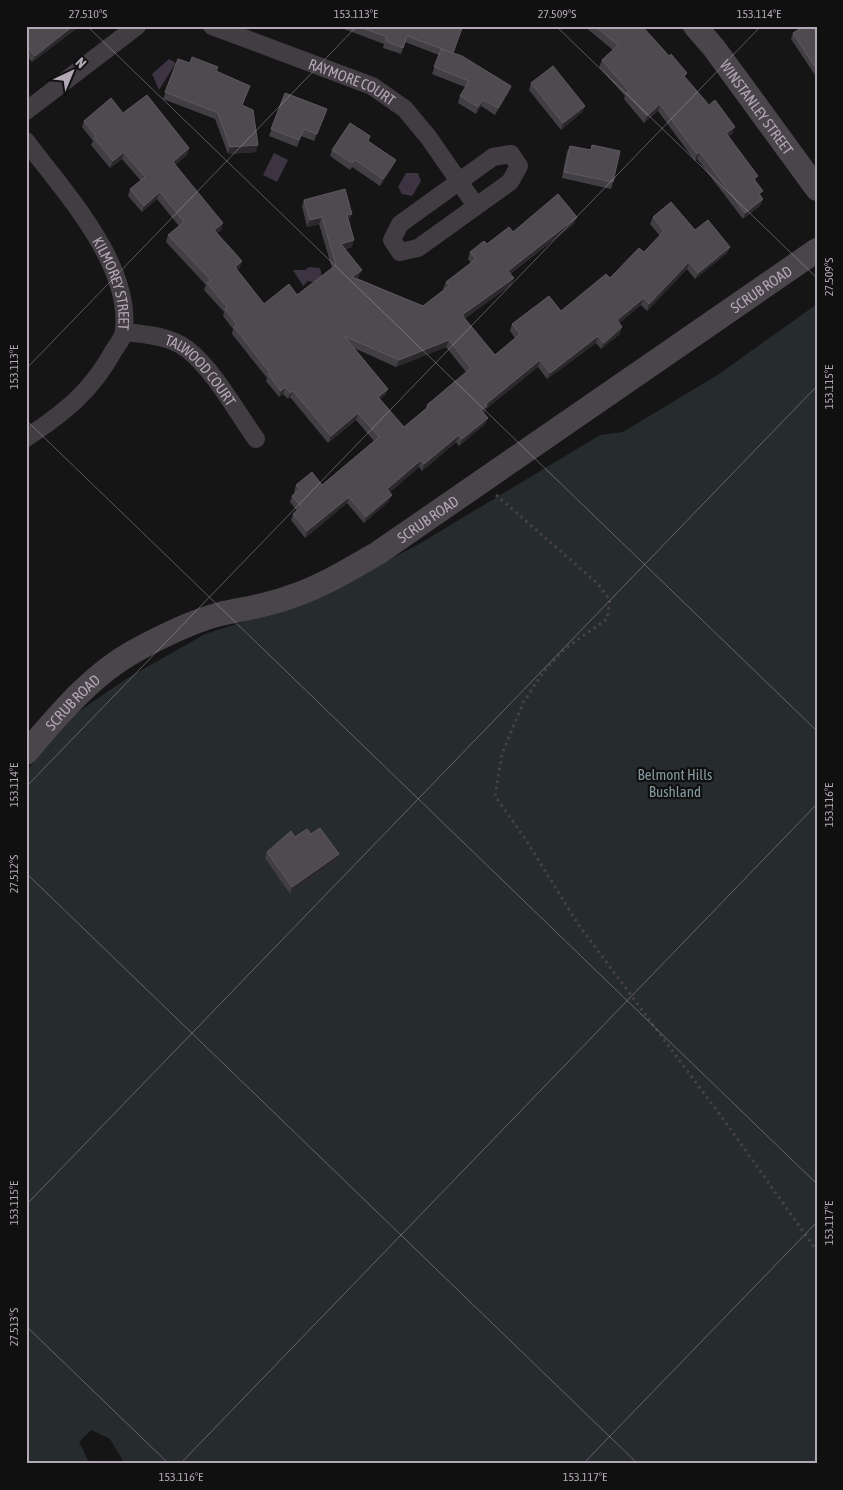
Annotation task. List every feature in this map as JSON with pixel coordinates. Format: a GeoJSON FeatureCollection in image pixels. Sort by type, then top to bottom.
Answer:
{"type":"FeatureCollection","features":[{"type":"Feature","properties":{"kind":"main road","name":"WINSTANLEY STREET"},"geometry":{"type":"LineString","coordinates":[[695,26],[714,48],[817,189]]}},
{"type":"Feature","properties":{"kind":"main road","name":"SCRUB ROAD"},"geometry":{"type":"LineString","coordinates":[[26,753],[69,703],[109,668],[133,652],[184,627],[218,615],[287,598],[333,579],[378,552],[817,250]]}},
{"type":"Feature","properties":{"kind":"street"},"geometry":{"type":"LineString","coordinates":[[26,111],[137,26]]}},
{"type":"Feature","properties":{"kind":"street","name":"RAYMORE COURT"},"geometry":{"type":"LineString","coordinates":[[212,26],[372,86],[405,109],[429,138],[476,206]]}},
{"type":"Feature","properties":{"kind":"street","name":"KILMOREY STREET"},"geometry":{"type":"LineString","coordinates":[[26,141],[92,229],[112,266],[123,301],[124,332],[87,392],[59,416],[26,438]]}},
{"type":"Feature","properties":{"kind":"street"},"geometry":{"type":"LineString","coordinates":[[511,154],[519,166],[510,182],[418,248],[400,252],[392,240],[400,224],[459,181],[493,157],[511,154]]}},
{"type":"Feature","properties":{"kind":"street","name":"TALWOOD COURT"},"geometry":{"type":"LineString","coordinates":[[124,332],[153,334],[187,348],[208,372],[256,439]]}},
{"type":"Feature","properties":{"kind":"path"},"geometry":{"type":"LineString","coordinates":[[480,482],[597,583],[610,600],[607,619],[566,648],[544,671],[522,703],[502,754],[495,796],[526,840],[578,924],[729,1127],[817,1251]]}},
{"type":"Feature","properties":{"kind":"green space","name":"Belmont Hills Bushland"},"geometry":{"type":"Polygon","coordinates":[[[817,304],[817,1464],[125,1464],[110,1439],[91,1430],[79,1442],[90,1464],[26,1464],[26,771],[78,712],[126,679],[205,634],[311,600],[419,544],[600,435],[623,432],[719,374],[817,304]]]}},
{"type":"Feature","properties":{"kind":"shaded area"},"geometry":{"type":"Polygon","coordinates":[[[169,59],[176,63],[159,90],[152,74],[169,59]]]}},
{"type":"Feature","properties":{"kind":"shaded area"},"geometry":{"type":"Polygon","coordinates":[[[274,153],[288,160],[277,182],[263,175],[274,153]]]}},
{"type":"Feature","properties":{"kind":"shaded area"},"geometry":{"type":"Polygon","coordinates":[[[406,173],[418,173],[421,181],[412,196],[402,194],[398,187],[406,173]]]}},
{"type":"Feature","properties":{"kind":"shaded area"},"geometry":{"type":"Polygon","coordinates":[[[309,267],[320,268],[322,277],[313,282],[308,281],[303,286],[293,270],[305,270],[309,267]]]}},
{"type":"Feature","properties":{"kind":"building"},"geometry":{"type":"Polygon","coordinates":[[[26,26],[73,26],[35,56],[26,45],[26,26]]]}},
{"type":"Feature","properties":{"kind":"building"},"geometry":{"type":"Polygon","coordinates":[[[357,26],[458,26],[462,28],[453,53],[407,36],[403,48],[385,41],[387,37],[357,26]]]}},
{"type":"Feature","properties":{"kind":"building"},"geometry":{"type":"Polygon","coordinates":[[[595,26],[642,26],[669,56],[671,54],[687,73],[684,76],[709,105],[715,100],[735,127],[726,133],[758,176],[754,179],[763,191],[759,194],[763,199],[745,213],[700,152],[697,154],[660,104],[647,116],[626,93],[629,91],[602,60],[618,45],[595,26]]]}},
{"type":"Feature","properties":{"kind":"building"},"geometry":{"type":"Polygon","coordinates":[[[804,26],[817,26],[817,70],[793,33],[804,26]]]}},
{"type":"Feature","properties":{"kind":"building"},"geometry":{"type":"Polygon","coordinates":[[[441,49],[462,56],[511,86],[498,108],[483,100],[478,107],[460,96],[469,81],[434,67],[441,49]]]}},
{"type":"Feature","properties":{"kind":"building"},"geometry":{"type":"Polygon","coordinates":[[[192,57],[218,67],[216,71],[250,86],[242,105],[253,110],[258,145],[230,147],[218,113],[165,92],[178,59],[190,63],[192,57]]]}},
{"type":"Feature","properties":{"kind":"building"},"geometry":{"type":"Polygon","coordinates":[[[553,66],[585,106],[563,123],[531,83],[553,66]]]}},
{"type":"Feature","properties":{"kind":"building"},"geometry":{"type":"Polygon","coordinates":[[[285,93],[327,109],[317,134],[304,129],[299,140],[271,129],[285,93]]]}},
{"type":"Feature","properties":{"kind":"building"},"geometry":{"type":"Polygon","coordinates":[[[147,95],[189,148],[173,162],[223,223],[214,230],[242,261],[235,267],[264,304],[289,284],[297,295],[336,265],[322,217],[310,220],[304,200],[345,189],[352,214],[347,215],[354,240],[341,244],[362,270],[352,277],[423,306],[449,286],[446,282],[476,259],[470,252],[484,241],[487,244],[509,227],[513,232],[558,194],[577,217],[508,271],[514,278],[462,315],[495,355],[520,334],[512,324],[549,296],[561,311],[606,274],[610,278],[639,248],[644,252],[664,231],[653,217],[671,202],[695,230],[708,220],[730,247],[698,273],[689,262],[649,304],[644,298],[617,320],[622,327],[604,343],[598,336],[550,373],[540,360],[486,404],[487,406],[481,410],[488,418],[462,439],[459,435],[424,464],[421,460],[387,489],[392,495],[366,517],[349,497],[307,531],[293,514],[301,507],[292,496],[300,489],[296,485],[312,472],[322,485],[379,437],[358,413],[331,436],[293,391],[290,393],[285,387],[281,391],[268,374],[270,373],[234,327],[237,325],[225,309],[227,307],[207,283],[211,280],[168,235],[184,222],[160,192],[144,206],[130,189],[145,177],[124,152],[113,161],[94,138],[96,136],[84,121],[111,98],[123,113],[147,95]],[[344,336],[388,389],[378,397],[404,427],[471,368],[449,340],[399,360],[344,336]]]}},
{"type":"Feature","properties":{"kind":"building"},"geometry":{"type":"Polygon","coordinates":[[[350,123],[370,136],[368,141],[396,160],[383,179],[355,160],[352,163],[332,150],[350,123]]]}},
{"type":"Feature","properties":{"kind":"building"},"geometry":{"type":"Polygon","coordinates":[[[592,145],[620,151],[613,182],[564,172],[570,146],[591,150],[592,145]]]}},
{"type":"Feature","properties":{"kind":"building"},"geometry":{"type":"Polygon","coordinates":[[[320,828],[339,854],[292,887],[267,852],[291,831],[295,837],[307,829],[311,834],[320,828]]]}}]}
